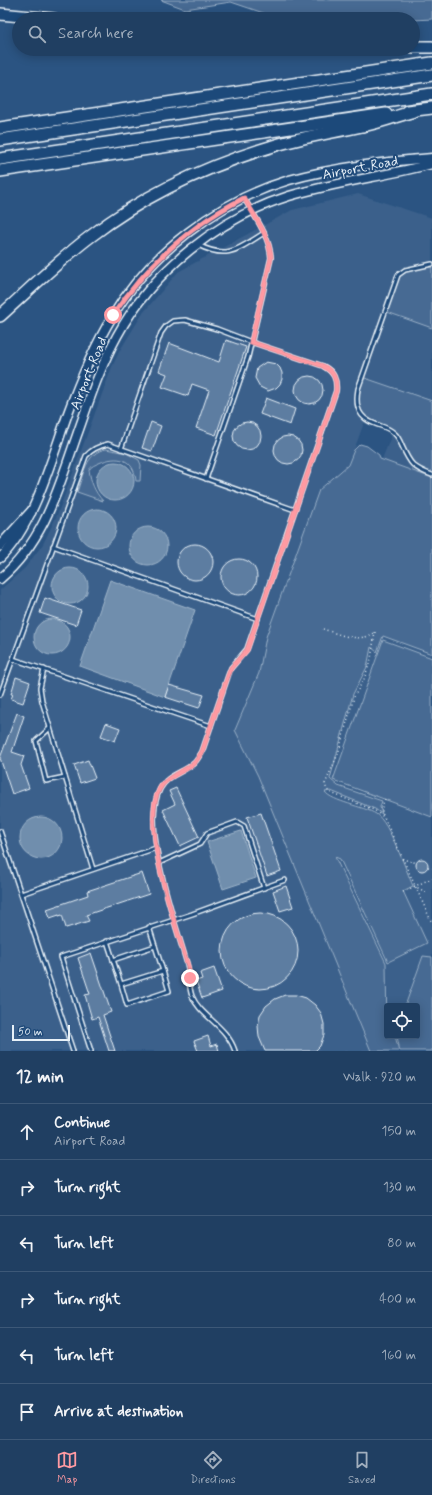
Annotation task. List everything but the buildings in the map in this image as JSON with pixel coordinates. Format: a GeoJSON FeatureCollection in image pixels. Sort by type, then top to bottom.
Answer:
{"type":"FeatureCollection","features":[{"type":"Feature","properties":{"kind":"highway"},"geometry":{"type":"LineString","coordinates":[[0,14],[12,15]]}},
{"type":"Feature","properties":{"kind":"highway"},"geometry":{"type":"LineString","coordinates":[[420,47],[432,47]]}},
{"type":"Feature","properties":{"kind":"highway"},"geometry":{"type":"LineString","coordinates":[[0,128],[432,63]]}},
{"type":"Feature","properties":{"kind":"highway"},"geometry":{"type":"LineString","coordinates":[[0,140],[432,76]]}},
{"type":"Feature","properties":{"kind":"highway"},"geometry":{"type":"LineString","coordinates":[[0,159],[432,94]]}},
{"type":"Feature","properties":{"kind":"highway"},"geometry":{"type":"LineString","coordinates":[[0,171],[347,119],[432,108]]}},
{"type":"Feature","properties":{"kind":"highway"},"geometry":{"type":"LineString","coordinates":[[0,316],[53,266],[103,227],[150,197],[188,178],[227,161],[272,146],[314,135],[363,126],[414,111]]}},
{"type":"Feature","properties":{"kind":"highway"},"geometry":{"type":"LineString","coordinates":[[0,306],[29,288]]}},
{"type":"Feature","properties":{"kind":"main road"},"geometry":{"type":"LineString","coordinates":[[0,546],[31,512]]}},
{"type":"Feature","properties":{"kind":"street","name":"Airport Road"},"geometry":{"type":"LineString","coordinates":[[0,558],[15,540],[31,512],[79,386],[93,353],[113,315],[138,282],[167,251],[200,225],[244,198],[276,185],[316,174],[374,164],[432,158]]}},
{"type":"Feature","properties":{"kind":"street","name":"Airport Road"},"geometry":{"type":"LineString","coordinates":[[0,579],[23,556],[44,524],[99,374],[118,334],[151,288],[171,267],[197,244],[226,224],[277,200],[304,192],[432,164]]}},
{"type":"Feature","properties":{"kind":"lane"},"geometry":{"type":"LineString","coordinates":[[206,479],[248,357],[271,258],[271,251],[264,233],[244,198]]}},
{"type":"Feature","properties":{"kind":"lane"},"geometry":{"type":"LineString","coordinates":[[197,244],[208,250],[221,253],[235,251],[264,233]]}},
{"type":"Feature","properties":{"kind":"lane"},"geometry":{"type":"LineString","coordinates":[[432,264],[405,270],[398,275],[358,389],[356,407],[368,421],[388,428],[395,433],[413,466],[432,475]]}},
{"type":"Feature","properties":{"kind":"lane"},"geometry":{"type":"LineString","coordinates":[[121,449],[161,333],[166,326],[173,322],[185,320],[217,329],[323,366],[329,369],[337,382],[336,391],[247,650],[231,668],[198,760],[192,765],[173,775],[165,782],[159,790],[156,802],[154,821],[156,848],[174,919],[188,966],[192,996],[196,1004],[228,1038],[235,1051]]}},
{"type":"Feature","properties":{"kind":"lane"},"geometry":{"type":"LineString","coordinates":[[0,695],[86,456],[91,450],[108,444],[295,510]]}},
{"type":"Feature","properties":{"kind":"lane"},"geometry":{"type":"LineString","coordinates":[[53,546],[258,619]]}},
{"type":"Feature","properties":{"kind":"lane"},"geometry":{"type":"LineString","coordinates":[[12,659],[211,726]]}},
{"type":"Feature","properties":{"kind":"lane"},"geometry":{"type":"LineString","coordinates":[[44,669],[40,688],[42,701],[93,869]]}},
{"type":"Feature","properties":{"kind":"lane"},"geometry":{"type":"LineString","coordinates":[[50,728],[36,741],[46,782],[65,777]]}},
{"type":"Feature","properties":{"kind":"lane"},"geometry":{"type":"LineString","coordinates":[[159,863],[200,844],[207,833],[237,822],[244,826],[264,888]]}},
{"type":"Feature","properties":{"kind":"lane"},"geometry":{"type":"LineString","coordinates":[[0,831],[74,1051]]}},
{"type":"Feature","properties":{"kind":"lane"},"geometry":{"type":"LineString","coordinates":[[22,894],[156,848]]}},
{"type":"Feature","properties":{"kind":"lane"},"geometry":{"type":"LineString","coordinates":[[91,1051],[61,956],[174,919],[285,880]]}},
{"type":"Feature","properties":{"kind":"lane"},"geometry":{"type":"LineString","coordinates":[[107,941],[127,1005],[169,991],[149,927]]}},
{"type":"Feature","properties":{"kind":"lane"},"geometry":{"type":"LineString","coordinates":[[113,960],[155,946]]}},
{"type":"Feature","properties":{"kind":"lane"},"geometry":{"type":"LineString","coordinates":[[121,984],[163,971]]}},
{"type":"Feature","properties":{"kind":"path"},"geometry":{"type":"LineString","coordinates":[[323,629],[344,636],[354,637],[369,636],[375,632],[370,659],[364,679],[354,697],[338,754],[325,784],[327,790],[331,793],[374,810],[385,818]]}},
{"type":"Feature","properties":{"kind":"path"},"geometry":{"type":"LineString","coordinates":[[385,799],[381,810],[432,923]]}},
{"type":"Feature","properties":{"kind":"path"},"geometry":{"type":"LineString","coordinates":[[402,859],[417,863]]}},
{"type":"Feature","properties":{"kind":"path"},"geometry":{"type":"LineString","coordinates":[[428,867],[432,868]]}},
{"type":"Feature","properties":{"kind":"path"},"geometry":{"type":"LineString","coordinates":[[403,892],[432,878]]}},
{"type":"Feature","properties":{"kind":"path"},"geometry":{"type":"LineString","coordinates":[[414,886],[428,893]]}},
{"type":"Feature","properties":{"kind":"shaded area"},"geometry":{"type":"Polygon","coordinates":[[[161,0],[432,0],[432,19],[420,20],[420,12],[260,12],[231,2],[185,9],[161,0]]]}},
{"type":"Feature","properties":{"kind":"shaded area"},"geometry":{"type":"Polygon","coordinates":[[[358,194],[432,218],[432,1051],[0,1051],[0,590],[25,568],[43,544],[58,513],[112,367],[120,350],[143,313],[178,272],[292,210],[358,194]],[[364,423],[354,450],[382,459],[391,437],[388,432],[364,423]]]}},
{"type":"Feature","properties":{"kind":"shaded area"},"geometry":{"type":"Polygon","coordinates":[[[432,266],[432,328],[387,312],[394,289],[403,273],[413,269],[432,266]]]}},
{"type":"Feature","properties":{"kind":"shaded area"},"geometry":{"type":"Polygon","coordinates":[[[362,377],[432,401],[432,475],[413,466],[395,433],[368,421],[360,413],[356,398],[362,377]]]}},
{"type":"Feature","properties":{"kind":"shaded area"},"geometry":{"type":"Polygon","coordinates":[[[360,444],[367,446],[379,455],[380,459],[432,478],[432,654],[383,636],[377,652],[371,647],[367,667],[353,694],[330,779],[338,786],[382,801],[380,807],[382,814],[375,809],[331,791],[325,792],[335,799],[370,811],[381,819],[392,836],[413,886],[403,891],[427,943],[388,962],[340,859],[335,857],[386,963],[387,1003],[384,1003],[384,1039],[396,1039],[399,1051],[371,1051],[258,776],[235,730],[259,673],[266,637],[319,490],[348,465],[354,450],[360,444]]]}},
{"type":"Feature","properties":{"kind":"shaded area"},"geometry":{"type":"Polygon","coordinates":[[[106,449],[126,453],[139,460],[141,465],[140,481],[136,481],[135,473],[132,467],[124,460],[112,459],[91,468],[89,470],[92,482],[97,494],[103,501],[77,492],[86,466],[90,460],[99,451],[106,449]]]}},
{"type":"Feature","properties":{"kind":"shaded area"},"geometry":{"type":"Polygon","coordinates":[[[111,462],[119,462],[129,467],[133,474],[133,488],[129,495],[119,500],[111,500],[101,495],[99,492],[96,485],[96,477],[101,467],[104,465],[111,462]]]}},
{"type":"Feature","properties":{"kind":"shaded area"},"geometry":{"type":"Polygon","coordinates":[[[93,509],[101,509],[111,514],[115,521],[115,535],[111,542],[101,547],[93,547],[83,542],[81,539],[78,532],[78,524],[83,514],[86,512],[93,509]]]}},
{"type":"Feature","properties":{"kind":"shaded area"},"geometry":{"type":"Polygon","coordinates":[[[144,527],[152,527],[162,532],[166,539],[166,553],[162,560],[152,565],[144,565],[134,560],[132,557],[129,550],[129,542],[134,532],[137,530],[144,527]]]}},
{"type":"Feature","properties":{"kind":"shaded area"},"geometry":{"type":"Polygon","coordinates":[[[74,568],[83,573],[87,579],[87,593],[83,599],[74,604],[66,604],[57,599],[53,593],[52,582],[57,573],[63,569],[74,568]]]}},
{"type":"Feature","properties":{"kind":"shaded area"},"geometry":{"type":"Polygon","coordinates":[[[110,580],[195,610],[165,697],[80,666],[110,580]]]}},
{"type":"Feature","properties":{"kind":"shaded area"},"geometry":{"type":"Polygon","coordinates":[[[56,619],[65,624],[69,630],[69,644],[65,650],[56,655],[48,655],[39,650],[35,644],[34,633],[39,624],[45,620],[56,619]]]}},
{"type":"Feature","properties":{"kind":"shaded area"},"geometry":{"type":"Polygon","coordinates":[[[383,640],[432,658],[432,817],[333,780],[383,640]]]}},
{"type":"Feature","properties":{"kind":"shaded area"},"geometry":{"type":"Polygon","coordinates":[[[37,817],[45,817],[53,820],[59,826],[62,838],[59,850],[53,856],[45,859],[37,859],[29,856],[23,850],[20,842],[20,834],[23,826],[29,820],[37,817]]]}},
{"type":"Feature","properties":{"kind":"shaded area"},"geometry":{"type":"Polygon","coordinates":[[[241,831],[256,878],[223,889],[207,842],[241,831]]]}},
{"type":"Feature","properties":{"kind":"shaded area"},"geometry":{"type":"Polygon","coordinates":[[[423,956],[432,957],[432,1051],[400,1051],[398,1039],[420,1039],[420,1003],[406,1003],[423,956]]]}},
{"type":"Feature","properties":{"kind":"route"},"geometry":{"type":"LineString","coordinates":[[113,315],[129,292],[157,260],[188,232],[212,216],[244,198],[257,220],[271,251],[270,265],[251,342],[323,366],[329,369],[337,382],[336,391],[247,650],[231,668],[198,760],[192,765],[173,775],[165,782],[159,790],[156,802],[154,821],[156,848],[163,880],[188,966],[190,978]]}}]}
